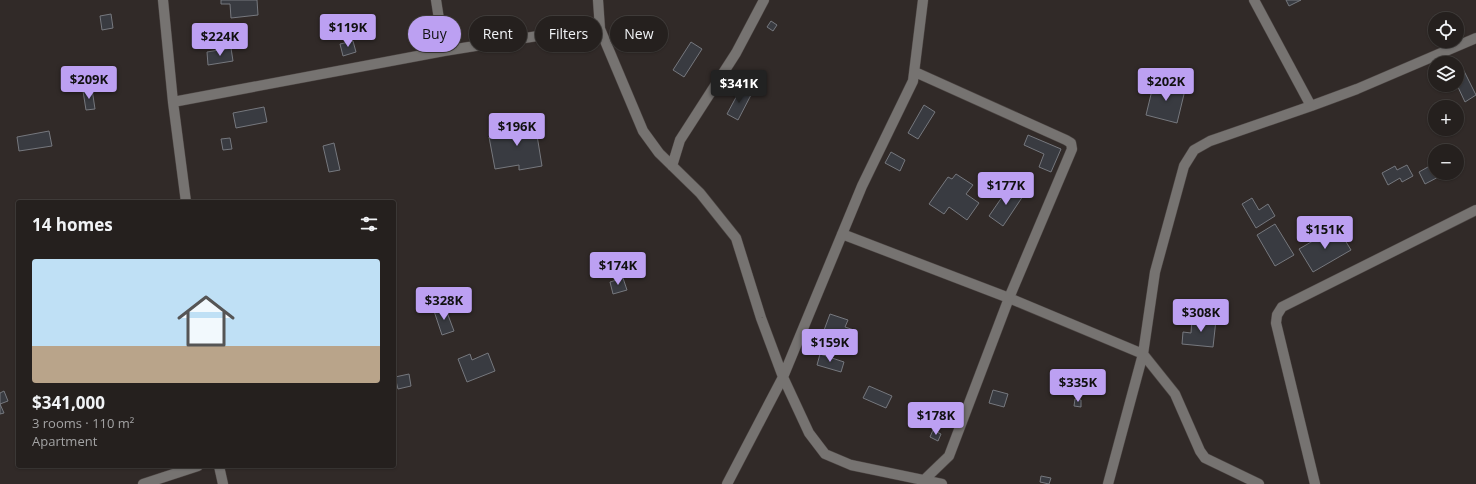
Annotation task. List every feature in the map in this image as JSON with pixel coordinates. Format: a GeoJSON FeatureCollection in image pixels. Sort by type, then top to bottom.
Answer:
{"type":"FeatureCollection","features":[{"type":"Feature","properties":{"kind":"street"},"geometry":{"type":"LineString","coordinates":[[163,0],[173,102],[186,200]]}},
{"type":"Feature","properties":{"kind":"street"},"geometry":{"type":"LineString","coordinates":[[436,0],[438,16]]}},
{"type":"Feature","properties":{"kind":"street"},"geometry":{"type":"LineString","coordinates":[[598,0],[599,16]]}},
{"type":"Feature","properties":{"kind":"street"},"geometry":{"type":"LineString","coordinates":[[672,166],[680,140],[736,53],[764,0]]}},
{"type":"Feature","properties":{"kind":"street"},"geometry":{"type":"LineString","coordinates":[[727,484],[783,377],[862,186],[913,81],[922,0]]}},
{"type":"Feature","properties":{"kind":"street"},"geometry":{"type":"LineString","coordinates":[[1254,0],[1311,106]]}},
{"type":"Feature","properties":{"kind":"street"},"geometry":{"type":"LineString","coordinates":[[602,34],[642,130],[659,153],[700,193],[736,238],[761,318],[783,377],[809,433],[825,454],[850,465],[925,482],[942,484]]}},
{"type":"Feature","properties":{"kind":"street"},"geometry":{"type":"LineString","coordinates":[[461,49],[535,37]]}},
{"type":"Feature","properties":{"kind":"street"},"geometry":{"type":"LineString","coordinates":[[1108,484],[1143,354],[1155,272],[1184,166],[1194,150],[1210,141],[1357,89],[1476,38]]}},
{"type":"Feature","properties":{"kind":"street"},"geometry":{"type":"LineString","coordinates":[[173,102],[444,52]]}},
{"type":"Feature","properties":{"kind":"street"},"geometry":{"type":"LineString","coordinates":[[915,72],[1066,140],[1071,143],[1072,149],[1009,298],[949,456],[925,482]]}},
{"type":"Feature","properties":{"kind":"street"},"geometry":{"type":"LineString","coordinates":[[1315,484],[1276,323],[1279,310],[1282,307],[1476,210]]}},
{"type":"Feature","properties":{"kind":"street"},"geometry":{"type":"LineString","coordinates":[[842,234],[1009,298],[1143,354],[1175,394],[1200,451],[1205,458],[1259,484]]}},
{"type":"Feature","properties":{"kind":"street"},"geometry":{"type":"LineString","coordinates":[[143,484],[192,468]]}},
{"type":"Feature","properties":{"kind":"street"},"geometry":{"type":"LineString","coordinates":[[219,468],[223,484]]}},
{"type":"Feature","properties":{"kind":"building"},"geometry":{"type":"Polygon","coordinates":[[[221,0],[257,0],[258,15],[231,18],[230,4],[221,4],[221,0]]]}},
{"type":"Feature","properties":{"kind":"building"},"geometry":{"type":"Polygon","coordinates":[[[1286,0],[1301,0],[1289,6],[1286,0]]]}},
{"type":"Feature","properties":{"kind":"building"},"geometry":{"type":"Polygon","coordinates":[[[111,14],[113,28],[102,30],[100,16],[111,14]]]}},
{"type":"Feature","properties":{"kind":"building"},"geometry":{"type":"Polygon","coordinates":[[[771,21],[777,25],[773,31],[767,27],[771,21]]]}},
{"type":"Feature","properties":{"kind":"building"},"geometry":{"type":"Polygon","coordinates":[[[353,41],[356,52],[343,56],[340,44],[353,41]]]}},
{"type":"Feature","properties":{"kind":"building"},"geometry":{"type":"Polygon","coordinates":[[[691,42],[702,49],[684,77],[673,70],[691,42]]]}},
{"type":"Feature","properties":{"kind":"building"},"geometry":{"type":"Polygon","coordinates":[[[231,48],[233,61],[208,65],[207,52],[231,48]]]}},
{"type":"Feature","properties":{"kind":"building"},"geometry":{"type":"Polygon","coordinates":[[[1464,71],[1476,95],[1465,102],[1460,92],[1464,92],[1464,71]]]}},
{"type":"Feature","properties":{"kind":"building"},"geometry":{"type":"Polygon","coordinates":[[[1154,82],[1185,90],[1177,123],[1146,115],[1154,82]]]}},
{"type":"Feature","properties":{"kind":"building"},"geometry":{"type":"Polygon","coordinates":[[[741,88],[752,93],[738,120],[727,114],[741,88]]]}},
{"type":"Feature","properties":{"kind":"building"},"geometry":{"type":"Polygon","coordinates":[[[92,89],[95,109],[86,110],[83,91],[92,89]]]}},
{"type":"Feature","properties":{"kind":"building"},"geometry":{"type":"Polygon","coordinates":[[[924,105],[935,112],[918,139],[908,133],[924,105]]]}},
{"type":"Feature","properties":{"kind":"building"},"geometry":{"type":"Polygon","coordinates":[[[264,107],[267,122],[236,128],[233,113],[264,107]]]}},
{"type":"Feature","properties":{"kind":"building"},"geometry":{"type":"Polygon","coordinates":[[[534,117],[542,166],[519,170],[519,165],[495,169],[489,137],[508,134],[507,129],[515,127],[514,121],[534,117]]]}},
{"type":"Feature","properties":{"kind":"building"},"geometry":{"type":"Polygon","coordinates":[[[49,131],[52,146],[19,151],[17,137],[49,131]]]}},
{"type":"Feature","properties":{"kind":"building"},"geometry":{"type":"Polygon","coordinates":[[[1028,135],[1061,149],[1051,172],[1039,167],[1044,154],[1024,145],[1028,135]]]}},
{"type":"Feature","properties":{"kind":"building"},"geometry":{"type":"Polygon","coordinates":[[[230,138],[232,149],[223,150],[221,139],[230,138]]]}},
{"type":"Feature","properties":{"kind":"building"},"geometry":{"type":"Polygon","coordinates":[[[334,143],[340,170],[329,172],[323,146],[334,143]]]}},
{"type":"Feature","properties":{"kind":"building"},"geometry":{"type":"Polygon","coordinates":[[[891,152],[905,160],[900,171],[885,163],[891,152]]]}},
{"type":"Feature","properties":{"kind":"building"},"geometry":{"type":"Polygon","coordinates":[[[1407,165],[1413,176],[1402,182],[1400,178],[1388,185],[1382,173],[1395,166],[1397,170],[1407,165]]]}},
{"type":"Feature","properties":{"kind":"building"},"geometry":{"type":"Polygon","coordinates":[[[1428,167],[1428,180],[1433,180],[1425,184],[1419,172],[1428,167]]]}},
{"type":"Feature","properties":{"kind":"building"},"geometry":{"type":"Polygon","coordinates":[[[956,174],[973,185],[966,194],[979,203],[967,220],[949,207],[944,214],[929,204],[948,177],[952,179],[956,174]]]}},
{"type":"Feature","properties":{"kind":"building"},"geometry":{"type":"Polygon","coordinates":[[[1009,187],[1023,196],[1003,226],[989,216],[1009,187]]]}},
{"type":"Feature","properties":{"kind":"building"},"geometry":{"type":"Polygon","coordinates":[[[1252,198],[1259,210],[1268,204],[1275,216],[1256,228],[1242,204],[1252,198]]]}},
{"type":"Feature","properties":{"kind":"building"},"geometry":{"type":"Polygon","coordinates":[[[1275,224],[1294,255],[1275,266],[1257,235],[1275,224]]]}},
{"type":"Feature","properties":{"kind":"building"},"geometry":{"type":"Polygon","coordinates":[[[1337,227],[1351,250],[1313,272],[1299,249],[1337,227]]]}},
{"type":"Feature","properties":{"kind":"building"},"geometry":{"type":"Polygon","coordinates":[[[623,278],[627,290],[613,294],[610,282],[623,278]]]}},
{"type":"Feature","properties":{"kind":"building"},"geometry":{"type":"Polygon","coordinates":[[[445,307],[454,331],[442,335],[434,311],[445,307]]]}},
{"type":"Feature","properties":{"kind":"building"},"geometry":{"type":"Polygon","coordinates":[[[830,314],[848,320],[845,327],[854,330],[849,345],[844,343],[842,349],[820,341],[830,314]]]}},
{"type":"Feature","properties":{"kind":"building"},"geometry":{"type":"Polygon","coordinates":[[[1192,319],[1216,320],[1213,347],[1182,344],[1183,332],[1191,333],[1192,319]]]}},
{"type":"Feature","properties":{"kind":"building"},"geometry":{"type":"Polygon","coordinates":[[[488,353],[495,371],[467,382],[458,359],[470,354],[472,360],[488,353]]]}},
{"type":"Feature","properties":{"kind":"building"},"geometry":{"type":"Polygon","coordinates":[[[820,354],[844,362],[841,372],[817,365],[820,354]]]}},
{"type":"Feature","properties":{"kind":"building"},"geometry":{"type":"Polygon","coordinates":[[[409,374],[411,386],[398,389],[396,377],[409,374]]]}},
{"type":"Feature","properties":{"kind":"building"},"geometry":{"type":"Polygon","coordinates":[[[869,386],[892,396],[886,408],[863,398],[869,386]]]}},
{"type":"Feature","properties":{"kind":"building"},"geometry":{"type":"Polygon","coordinates":[[[993,390],[1008,394],[1004,407],[989,403],[993,390]]]}},
{"type":"Feature","properties":{"kind":"building"},"geometry":{"type":"Polygon","coordinates":[[[4,391],[8,401],[0,404],[0,393],[4,391]]]}},
{"type":"Feature","properties":{"kind":"building"},"geometry":{"type":"Polygon","coordinates":[[[1075,399],[1081,400],[1081,407],[1074,406],[1075,399]]]}},
{"type":"Feature","properties":{"kind":"building"},"geometry":{"type":"Polygon","coordinates":[[[0,404],[4,413],[0,414],[0,404]]]}},
{"type":"Feature","properties":{"kind":"building"},"geometry":{"type":"Polygon","coordinates":[[[933,430],[941,434],[938,441],[930,437],[933,430]]]}},
{"type":"Feature","properties":{"kind":"building"},"geometry":{"type":"Polygon","coordinates":[[[1041,476],[1051,478],[1049,484],[1040,482],[1041,476]]]}}]}
